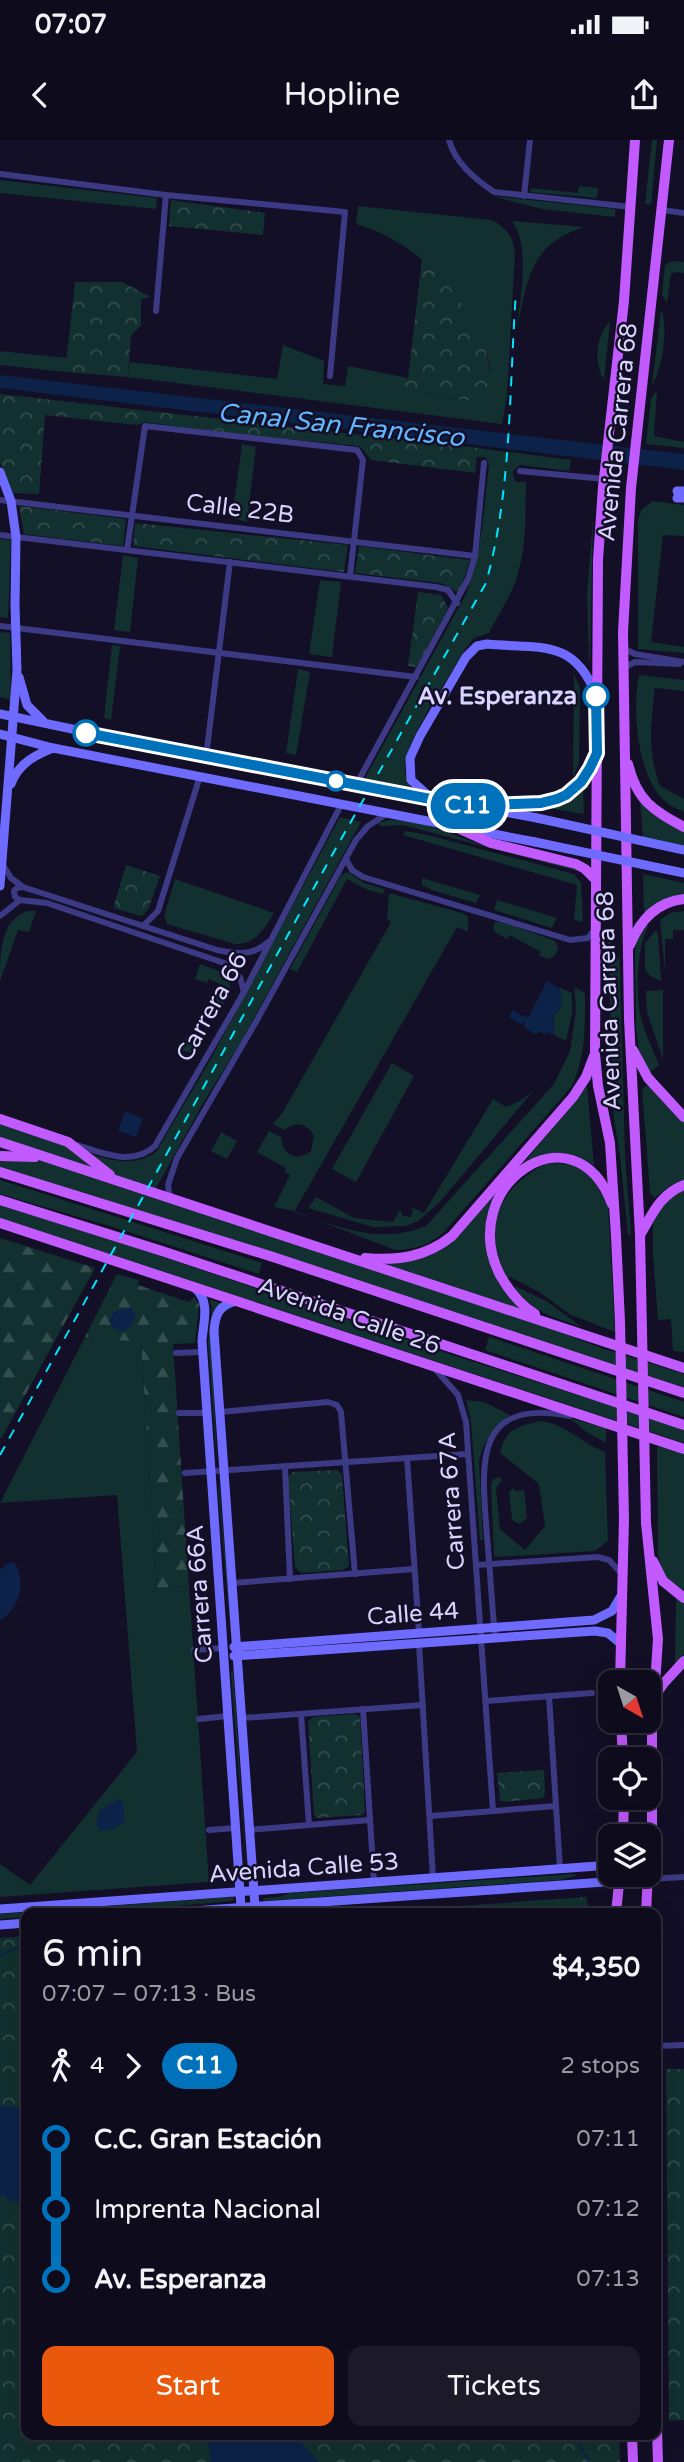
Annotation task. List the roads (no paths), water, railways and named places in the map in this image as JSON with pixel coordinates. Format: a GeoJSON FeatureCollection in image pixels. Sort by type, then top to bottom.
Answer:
{"type":"FeatureCollection","features":[{"type":"Feature","properties":{"kind":"main road","name":"Avenida Carrera 68"},"geometry":{"type":"LineString","coordinates":[[620,1670],[624,1520],[620,1322],[610,1143],[598,1086],[595,1054],[597,570],[605,465],[624,301],[635,140]]}},
{"type":"Feature","properties":{"kind":"main road","name":"Avenida Carrera 68"},"geometry":{"type":"LineString","coordinates":[[656,1670],[658,1639],[646,1523],[640,1235],[630,1044],[623,648],[633,468],[669,140]]}},
{"type":"Feature","properties":{"kind":"main road"},"geometry":{"type":"LineString","coordinates":[[624,747],[632,779],[643,799],[654,810],[684,827]]}},
{"type":"Feature","properties":{"kind":"main road"},"geometry":{"type":"LineString","coordinates":[[467,806],[541,803],[557,799],[581,782],[597,753]]}},
{"type":"Feature","properties":{"kind":"main road"},"geometry":{"type":"LineString","coordinates":[[453,826],[491,843],[576,864],[596,880]]}},
{"type":"Feature","properties":{"kind":"main road"},"geometry":{"type":"LineString","coordinates":[[628,950],[638,927],[650,914],[665,904],[684,899]]}},
{"type":"Feature","properties":{"kind":"main road"},"geometry":{"type":"LineString","coordinates":[[630,1044],[648,1078],[684,1116]]}},
{"type":"Feature","properties":{"kind":"main road"},"geometry":{"type":"LineString","coordinates":[[344,1256],[400,1259],[442,1244],[460,1227],[573,1097],[586,1077],[595,1054]]}},
{"type":"Feature","properties":{"kind":"main road"},"geometry":{"type":"LineString","coordinates":[[0,1119],[68,1142],[125,1184]]}},
{"type":"Feature","properties":{"kind":"main road"},"geometry":{"type":"LineString","coordinates":[[0,1142],[684,1368]]}},
{"type":"Feature","properties":{"kind":"main road"},"geometry":{"type":"LineString","coordinates":[[0,1156],[48,1158]]}},
{"type":"Feature","properties":{"kind":"main road"},"geometry":{"type":"LineString","coordinates":[[550,1322],[520,1304],[498,1271],[493,1258],[490,1232],[499,1194],[517,1173],[529,1165],[546,1159],[564,1158],[578,1162],[596,1176],[609,1195],[615,1216]]}},
{"type":"Feature","properties":{"kind":"main road","name":"Avenida Calle 26"},"geometry":{"type":"LineString","coordinates":[[0,1172],[273,1257],[684,1393]]}},
{"type":"Feature","properties":{"kind":"main road"},"geometry":{"type":"LineString","coordinates":[[640,1235],[658,1203],[671,1191],[684,1185]]}},
{"type":"Feature","properties":{"kind":"main road","name":"Avenida Calle 26"},"geometry":{"type":"LineString","coordinates":[[0,1200],[162,1251],[684,1425]]}},
{"type":"Feature","properties":{"kind":"main road","name":"Avenida Calle 26"},"geometry":{"type":"LineString","coordinates":[[0,1223],[684,1449]]}},
{"type":"Feature","properties":{"kind":"main road"},"geometry":{"type":"LineString","coordinates":[[658,1360],[684,1359]]}},
{"type":"Feature","properties":{"kind":"main road"},"geometry":{"type":"LineString","coordinates":[[649,1545],[661,1578],[668,1587],[684,1598]]}},
{"type":"Feature","properties":{"kind":"main road"},"geometry":{"type":"LineString","coordinates":[[662,1687],[684,1661]]}},
{"type":"Feature","properties":{"kind":"main road","name":"Avenida Carrera 68"},"geometry":{"type":"LineString","coordinates":[[652,1733],[652,1824]]}},
{"type":"Feature","properties":{"kind":"main road"},"geometry":{"type":"LineString","coordinates":[[616,1908],[618,1887]]}},
{"type":"Feature","properties":{"kind":"main road"},"geometry":{"type":"LineString","coordinates":[[646,1908],[647,1887]]}},
{"type":"Feature","properties":{"kind":"main road"},"geometry":{"type":"LineString","coordinates":[[632,2440],[633,2462]]}},
{"type":"Feature","properties":{"kind":"main road"},"geometry":{"type":"LineString","coordinates":[[657,2440],[658,2462]]}},
{"type":"Feature","properties":{"kind":"street"},"geometry":{"type":"LineString","coordinates":[[449,140],[456,157],[480,182],[494,191],[631,207]]}},
{"type":"Feature","properties":{"kind":"street"},"geometry":{"type":"LineString","coordinates":[[524,196],[530,140]]}},
{"type":"Feature","properties":{"kind":"street"},"geometry":{"type":"LineString","coordinates":[[0,174],[166,195],[345,212],[330,376]]}},
{"type":"Feature","properties":{"kind":"street"},"geometry":{"type":"LineString","coordinates":[[156,311],[166,195]]}},
{"type":"Feature","properties":{"kind":"street"},"geometry":{"type":"LineString","coordinates":[[662,210],[684,213]]}},
{"type":"Feature","properties":{"kind":"street"},"geometry":{"type":"LineString","coordinates":[[127,551],[145,426],[357,450],[363,460],[350,576]]}},
{"type":"Feature","properties":{"kind":"street"},"geometry":{"type":"LineString","coordinates":[[356,785],[468,579],[475,556],[484,463]]}},
{"type":"Feature","properties":{"kind":"street"},"geometry":{"type":"LineString","coordinates":[[520,471],[604,479]]}},
{"type":"Feature","properties":{"kind":"street"},"geometry":{"type":"LineString","coordinates":[[0,472],[11,502],[16,537],[17,670],[0,886]]}},
{"type":"Feature","properties":{"kind":"street","name":"Calle 22B"},"geometry":{"type":"LineString","coordinates":[[0,500],[475,556]]}},
{"type":"Feature","properties":{"kind":"street"},"geometry":{"type":"LineString","coordinates":[[0,535],[443,588],[451,593],[457,603]]}},
{"type":"Feature","properties":{"kind":"street"},"geometry":{"type":"LineString","coordinates":[[206,757],[230,562]]}},
{"type":"Feature","properties":{"kind":"street"},"geometry":{"type":"LineString","coordinates":[[0,626],[416,677]]}},
{"type":"Feature","properties":{"kind":"street"},"geometry":{"type":"LineString","coordinates":[[434,800],[411,780],[411,758],[420,736],[466,657],[477,646],[487,644],[550,649],[562,653],[584,669],[596,695]]}},
{"type":"Feature","properties":{"kind":"street"},"geometry":{"type":"LineString","coordinates":[[623,648],[635,654],[684,663]]}},
{"type":"Feature","properties":{"kind":"street"},"geometry":{"type":"LineString","coordinates":[[623,668],[635,662],[684,663]]}},
{"type":"Feature","properties":{"kind":"street"},"geometry":{"type":"LineString","coordinates":[[17,670],[27,705],[47,724]]}},
{"type":"Feature","properties":{"kind":"street"},"geometry":{"type":"LineString","coordinates":[[0,714],[206,757],[537,818],[684,850]]}},
{"type":"Feature","properties":{"kind":"street"},"geometry":{"type":"LineString","coordinates":[[0,734],[53,748],[389,812],[684,873]]}},
{"type":"Feature","properties":{"kind":"street"},"geometry":{"type":"LineString","coordinates":[[8,792],[13,778],[24,764],[53,748]]}},
{"type":"Feature","properties":{"kind":"street"},"geometry":{"type":"LineString","coordinates":[[143,926],[158,911],[200,776]]}},
{"type":"Feature","properties":{"kind":"street","name":"Carrera 66"},"geometry":{"type":"LineString","coordinates":[[68,1142],[119,1157],[135,1157],[148,1152],[162,1136],[244,992],[342,803]]}},
{"type":"Feature","properties":{"kind":"street","name":"Carrera 66"},"geometry":{"type":"LineString","coordinates":[[170,1199],[168,1185],[177,1158],[346,858],[362,832],[389,812]]}},
{"type":"Feature","properties":{"kind":"street"},"geometry":{"type":"LineString","coordinates":[[346,858],[349,867],[363,877],[570,940],[588,938],[596,928]]}},
{"type":"Feature","properties":{"kind":"street"},"geometry":{"type":"LineString","coordinates":[[3,864],[11,878],[23,887],[237,953],[257,950],[272,938]]}},
{"type":"Feature","properties":{"kind":"street"},"geometry":{"type":"LineString","coordinates":[[23,887],[14,891],[15,897],[20,900],[47,903],[215,958],[235,969],[244,992]]}},
{"type":"Feature","properties":{"kind":"street"},"geometry":{"type":"LineString","coordinates":[[0,916],[20,900]]}},
{"type":"Feature","properties":{"kind":"street"},"geometry":{"type":"LineString","coordinates":[[158,911],[161,927],[166,933]]}},
{"type":"Feature","properties":{"kind":"street","name":"Carrera 66A"},"geometry":{"type":"LineString","coordinates":[[191,1285],[200,1293],[205,1305],[202,1352],[241,1907]]}},
{"type":"Feature","properties":{"kind":"street","name":"Carrera 66A"},"geometry":{"type":"LineString","coordinates":[[239,1301],[224,1306],[216,1318],[215,1331],[255,1906]]}},
{"type":"Feature","properties":{"kind":"street"},"geometry":{"type":"LineString","coordinates":[[176,1353],[202,1352]]}},
{"type":"Feature","properties":{"kind":"street","name":"Carrera 67A"},"geometry":{"type":"LineString","coordinates":[[432,1366],[458,1395],[466,1422],[494,1811]]}},
{"type":"Feature","properties":{"kind":"street"},"geometry":{"type":"LineString","coordinates":[[220,1412],[328,1402],[337,1405],[341,1412],[355,1574]]}},
{"type":"Feature","properties":{"kind":"street","name":"Carrera 67A"},"geometry":{"type":"LineString","coordinates":[[495,1638],[483,1462],[486,1449],[495,1433],[518,1416],[545,1411],[600,1422]]}},
{"type":"Feature","properties":{"kind":"street"},"geometry":{"type":"LineString","coordinates":[[179,1413],[207,1413]]}},
{"type":"Feature","properties":{"kind":"street"},"geometry":{"type":"LineString","coordinates":[[185,1473],[468,1454]]}},
{"type":"Feature","properties":{"kind":"street"},"geometry":{"type":"LineString","coordinates":[[407,1458],[419,1633]]}},
{"type":"Feature","properties":{"kind":"street"},"geometry":{"type":"LineString","coordinates":[[285,1467],[290,1578]]}},
{"type":"Feature","properties":{"kind":"street"},"geometry":{"type":"LineString","coordinates":[[477,1565],[598,1557],[608,1560],[622,1574]]}},
{"type":"Feature","properties":{"kind":"street"},"geometry":{"type":"LineString","coordinates":[[232,1583],[414,1569]]}},
{"type":"Feature","properties":{"kind":"street","name":"Calle 44"},"geometry":{"type":"LineString","coordinates":[[194,1650],[224,1652],[600,1619],[612,1611],[622,1595]]}},
{"type":"Feature","properties":{"kind":"street","name":"Calle 44"},"geometry":{"type":"LineString","coordinates":[[237,1651],[419,1644],[595,1631],[608,1633],[620,1643]]}},
{"type":"Feature","properties":{"kind":"street"},"geometry":{"type":"LineString","coordinates":[[419,1644],[433,1878]]}},
{"type":"Feature","properties":{"kind":"street"},"geometry":{"type":"LineString","coordinates":[[486,1701],[592,1693]]}},
{"type":"Feature","properties":{"kind":"street"},"geometry":{"type":"LineString","coordinates":[[550,1696],[560,1869]]}},
{"type":"Feature","properties":{"kind":"street"},"geometry":{"type":"LineString","coordinates":[[242,1718],[423,1705]]}},
{"type":"Feature","properties":{"kind":"street"},"geometry":{"type":"LineString","coordinates":[[363,1709],[374,1882]]}},
{"type":"Feature","properties":{"kind":"street"},"geometry":{"type":"LineString","coordinates":[[301,1714],[309,1825]]}},
{"type":"Feature","properties":{"kind":"street"},"geometry":{"type":"LineString","coordinates":[[199,1719],[228,1716]]}},
{"type":"Feature","properties":{"kind":"street"},"geometry":{"type":"LineString","coordinates":[[430,1816],[556,1806]]}},
{"type":"Feature","properties":{"kind":"street"},"geometry":{"type":"LineString","coordinates":[[249,1830],[370,1820]]}},
{"type":"Feature","properties":{"kind":"street"},"geometry":{"type":"LineString","coordinates":[[209,1830],[236,1828]]}},
{"type":"Feature","properties":{"kind":"street","name":"Avenida Calle 53"},"geometry":{"type":"LineString","coordinates":[[0,1909],[598,1866]]}},
{"type":"Feature","properties":{"kind":"street"},"geometry":{"type":"LineString","coordinates":[[661,1877],[684,1877]]}},
{"type":"Feature","properties":{"kind":"street","name":"Avenida Calle 53"},"geometry":{"type":"LineString","coordinates":[[228,1908],[598,1879]]}},
{"type":"Feature","properties":{"kind":"street"},"geometry":{"type":"LineString","coordinates":[[0,1925],[21,1923]]}},
{"type":"Feature","properties":{"kind":"street"},"geometry":{"type":"LineString","coordinates":[[661,2046],[684,2045]]}},
{"type":"Feature","properties":{"kind":"water","name":"Canal San Francisco"},"geometry":{"type":"Polygon","coordinates":[[[0,375],[684,454],[684,470],[0,388],[0,375]]]}},
{"type":"Feature","properties":{"kind":"water"},"geometry":{"type":"Polygon","coordinates":[[[547,981],[561,990],[562,1005],[553,1018],[554,1035],[539,1031],[536,1035],[524,1027],[525,1023],[520,1024],[509,1017],[513,1010],[525,1017],[529,1016],[547,981]]]}},
{"type":"Feature","properties":{"kind":"water"},"geometry":{"type":"Polygon","coordinates":[[[125,1112],[143,1118],[136,1137],[118,1131],[125,1112]]]}},
{"type":"Feature","properties":{"kind":"water"},"geometry":{"type":"Polygon","coordinates":[[[130,1308],[136,1313],[132,1325],[123,1332],[113,1328],[109,1321],[114,1312],[130,1308]]]}},
{"type":"Feature","properties":{"kind":"water"},"geometry":{"type":"Polygon","coordinates":[[[14,1562],[21,1586],[17,1602],[0,1620],[0,1570],[8,1563],[14,1562]]]}},
{"type":"Feature","properties":{"kind":"water"},"geometry":{"type":"Polygon","coordinates":[[[119,1799],[124,1803],[124,1822],[113,1829],[102,1831],[96,1825],[99,1811],[119,1799]]]}},
{"type":"Feature","properties":{"kind":"water"},"geometry":{"type":"Polygon","coordinates":[[[0,2106],[21,2107],[21,2203],[0,2196],[0,2106]]]}},
{"type":"Feature","properties":{"kind":"water"},"geometry":{"type":"Polygon","coordinates":[[[208,2440],[299,2440],[319,2462],[210,2462],[208,2440]]]}},
{"type":"Feature","properties":{"kind":"waterway"},"geometry":{"type":"LineString","coordinates":[[0,1955],[21,1946]]}},
{"type":"Feature","properties":{"kind":"waterway"},"geometry":{"type":"LineString","coordinates":[[576,2440],[589,2462]]}},
{"type":"Feature","properties":{"kind":"railway"},"geometry":{"type":"LineString","coordinates":[[0,1455],[486,583],[501,512],[505,475],[516,292]]}},
{"type":"Feature","properties":{"kind":"place","name":"Av. Esperanza"},"geometry":{"type":"Point","coordinates":[596,696]}}]}
